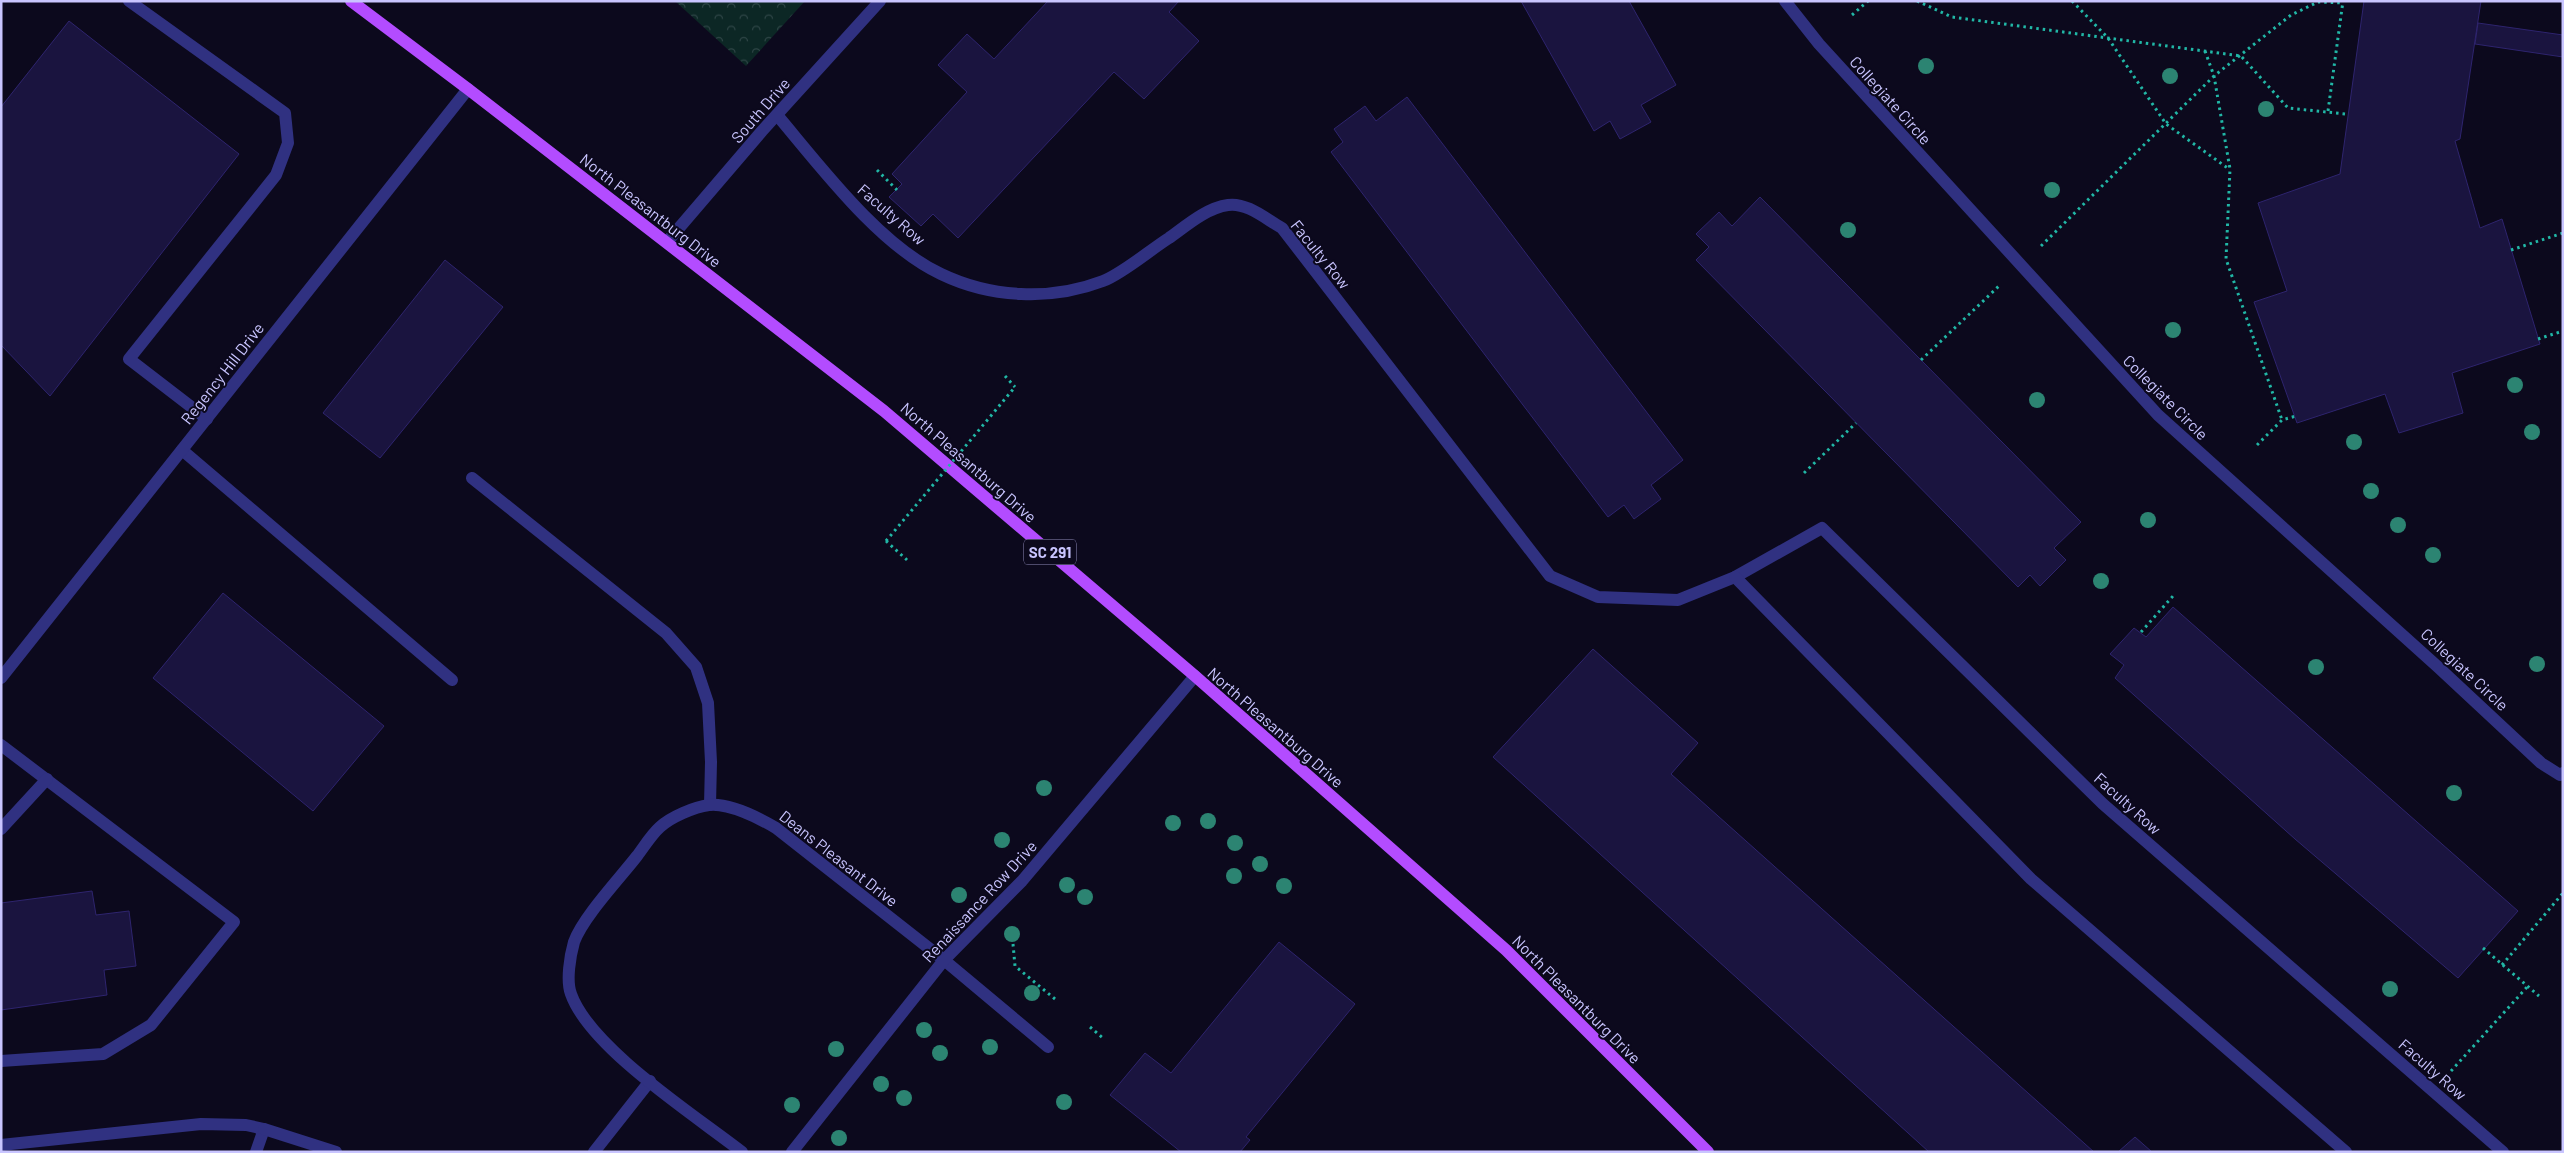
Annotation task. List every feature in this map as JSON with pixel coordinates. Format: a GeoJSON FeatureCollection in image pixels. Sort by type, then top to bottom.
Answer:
{"type":"FeatureCollection","features":[{"type":"Feature","properties":{"kind":"main road","name":"North Pleasantburg Drive"},"geometry":{"type":"LineString","coordinates":[[351,1],[667,242],[884,411],[1194,676],[1506,950],[1708,1152]]}},
{"type":"Feature","properties":{"kind":"street"},"geometry":{"type":"LineString","coordinates":[[129,1],[285,113],[288,144],[276,175],[129,359],[207,419]]}},
{"type":"Feature","properties":{"kind":"street","name":"South Drive"},"geometry":{"type":"LineString","coordinates":[[667,242],[777,115],[880,1]]}},
{"type":"Feature","properties":{"kind":"street","name":"Collegiate Circle"},"geometry":{"type":"LineString","coordinates":[[1785,1],[1819,44],[2020,267],[2158,415],[2424,654],[2541,763],[2560,775],[2563,773]]}},
{"type":"Feature","properties":{"kind":"street","name":"Regency Hill Drive"},"geometry":{"type":"LineString","coordinates":[[1,678],[468,89]]}},
{"type":"Feature","properties":{"kind":"street","name":"Faculty Row"},"geometry":{"type":"LineString","coordinates":[[777,115],[851,202],[898,246],[941,274],[979,287],[1020,296],[1066,292],[1104,281],[1208,212],[1229,205],[1247,208],[1282,228],[1550,576],[1598,597],[1678,600],[1735,577],[1822,528],[2103,804],[2504,1152]]}},
{"type":"Feature","properties":{"kind":"street"},"geometry":{"type":"LineString","coordinates":[[182,450],[452,680]]}},
{"type":"Feature","properties":{"kind":"street"},"geometry":{"type":"LineString","coordinates":[[472,478],[666,633],[696,668],[708,703],[711,762],[710,805]]}},
{"type":"Feature","properties":{"kind":"street"},"geometry":{"type":"LineString","coordinates":[[1735,577],[2031,879],[2346,1152]]}},
{"type":"Feature","properties":{"kind":"street","name":"Renaissance Row Drive"},"geometry":{"type":"LineString","coordinates":[[792,1152],[944,960],[1022,881],[1194,676]]}},
{"type":"Feature","properties":{"kind":"street"},"geometry":{"type":"LineString","coordinates":[[1,745],[234,922],[151,1025],[135,1035],[103,1054],[1,1061]]}},
{"type":"Feature","properties":{"kind":"street"},"geometry":{"type":"LineString","coordinates":[[1,829],[47,779]]}},
{"type":"Feature","properties":{"kind":"street","name":"Deans Pleasant Drive"},"geometry":{"type":"LineString","coordinates":[[742,1152],[650,1082],[600,1040],[583,1018],[570,993],[569,969],[574,941],[587,919],[661,826],[682,814],[710,805],[748,812],[776,828],[944,960],[1048,1047]]}},
{"type":"Feature","properties":{"kind":"street"},"geometry":{"type":"LineString","coordinates":[[594,1152],[650,1082]]}},
{"type":"Feature","properties":{"kind":"street"},"geometry":{"type":"LineString","coordinates":[[1,1145],[201,1124],[246,1125],[336,1152]]}},
{"type":"Feature","properties":{"kind":"street"},"geometry":{"type":"LineString","coordinates":[[256,1152],[264,1129]]}},
{"type":"Feature","properties":{"kind":"path"},"geometry":{"type":"LineString","coordinates":[[1852,15],[1868,1]]}},
{"type":"Feature","properties":{"kind":"path"},"geometry":{"type":"LineString","coordinates":[[1917,1],[1952,17],[2241,56],[2288,108],[2346,114]]}},
{"type":"Feature","properties":{"kind":"path"},"geometry":{"type":"LineString","coordinates":[[2072,1],[2108,38],[2166,124],[2230,169]]}},
{"type":"Feature","properties":{"kind":"path"},"geometry":{"type":"LineString","coordinates":[[1921,360],[2020,267],[2214,76],[2291,15],[2318,2],[2343,2],[2328,111]]}},
{"type":"Feature","properties":{"kind":"path"},"geometry":{"type":"LineString","coordinates":[[2204,51],[2214,76],[2230,169],[2226,259],[2282,420]]}},
{"type":"Feature","properties":{"kind":"path"},"geometry":{"type":"LineString","coordinates":[[878,170],[897,190]]}},
{"type":"Feature","properties":{"kind":"path"},"geometry":{"type":"LineString","coordinates":[[2511,250],[2563,233]]}},
{"type":"Feature","properties":{"kind":"path"},"geometry":{"type":"LineString","coordinates":[[2538,340],[2563,331]]}},
{"type":"Feature","properties":{"kind":"path"},"geometry":{"type":"LineString","coordinates":[[907,560],[886,541],[1015,386],[1005,376]]}},
{"type":"Feature","properties":{"kind":"path"},"geometry":{"type":"LineString","coordinates":[[2258,445],[2282,420],[2296,416]]}},
{"type":"Feature","properties":{"kind":"path"},"geometry":{"type":"LineString","coordinates":[[1804,473],[1856,423]]}},
{"type":"Feature","properties":{"kind":"path"},"geometry":{"type":"LineString","coordinates":[[2140,632],[2173,596]]}},
{"type":"Feature","properties":{"kind":"path"},"geometry":{"type":"LineString","coordinates":[[2502,965],[2563,893]]}},
{"type":"Feature","properties":{"kind":"path"},"geometry":{"type":"LineString","coordinates":[[1013,944],[1015,966],[1055,998]]}},
{"type":"Feature","properties":{"kind":"path"},"geometry":{"type":"LineString","coordinates":[[2483,948],[2539,996]]}},
{"type":"Feature","properties":{"kind":"path"},"geometry":{"type":"LineString","coordinates":[[2449,1074],[2528,986]]}},
{"type":"Feature","properties":{"kind":"path"},"geometry":{"type":"LineString","coordinates":[[1090,1028],[1104,1038]]}},
{"type":"Feature","properties":{"kind":"green space"},"geometry":{"type":"Polygon","coordinates":[[[675,1],[805,1],[746,66],[675,1]]]}},
{"type":"Feature","properties":{"kind":"building"},"geometry":{"type":"Polygon","coordinates":[[[1048,1],[1179,1],[1169,12],[1199,41],[1144,99],[1114,72],[958,238],[933,214],[921,226],[889,197],[902,184],[892,174],[967,92],[938,65],[967,34],[994,59],[1048,1]]]}},
{"type":"Feature","properties":{"kind":"building"},"geometry":{"type":"Polygon","coordinates":[[[1521,1],[1629,1],[1676,85],[1641,105],[1651,122],[1620,139],[1610,121],[1594,131],[1521,1]]]}},
{"type":"Feature","properties":{"kind":"building"},"geometry":{"type":"Polygon","coordinates":[[[2364,1],[2481,1],[2460,139],[2455,141],[2480,228],[2502,219],[2540,344],[2452,373],[2463,413],[2399,433],[2385,394],[2297,423],[2254,302],[2287,291],[2258,203],[2340,174],[2364,1]]]}},
{"type":"Feature","properties":{"kind":"building"},"geometry":{"type":"Polygon","coordinates":[[[69,21],[239,154],[50,396],[1,345],[1,107],[69,21]]]}},
{"type":"Feature","properties":{"kind":"building"},"geometry":{"type":"Polygon","coordinates":[[[2478,23],[2563,35],[2563,57],[2475,44],[2478,23]]]}},
{"type":"Feature","properties":{"kind":"building"},"geometry":{"type":"Polygon","coordinates":[[[1407,97],[1683,460],[1651,485],[1661,499],[1634,519],[1624,505],[1608,517],[1331,152],[1343,142],[1334,129],[1365,106],[1376,121],[1407,97]]]}},
{"type":"Feature","properties":{"kind":"building"},"geometry":{"type":"Polygon","coordinates":[[[1760,197],[2081,522],[2054,548],[2066,560],[2040,586],[2030,575],[2018,587],[1696,260],[1709,247],[1696,234],[1719,212],[1732,226],[1760,197]]]}},
{"type":"Feature","properties":{"kind":"building"},"geometry":{"type":"Polygon","coordinates":[[[445,260],[503,307],[380,458],[323,413],[445,260]]]}},
{"type":"Feature","properties":{"kind":"building"},"geometry":{"type":"Polygon","coordinates":[[[223,593],[384,726],[313,811],[153,678],[223,593]]]}},
{"type":"Feature","properties":{"kind":"building"},"geometry":{"type":"Polygon","coordinates":[[[2173,607],[2518,911],[2458,978],[2295,839],[2115,678],[2124,665],[2110,654],[2134,628],[2146,637],[2173,607]]]}},
{"type":"Feature","properties":{"kind":"building"},"geometry":{"type":"Polygon","coordinates":[[[1593,649],[1698,743],[1671,774],[2094,1152],[1929,1152],[1493,757],[1593,649]]]}},
{"type":"Feature","properties":{"kind":"building"},"geometry":{"type":"Polygon","coordinates":[[[92,891],[96,915],[129,911],[136,966],[104,970],[107,995],[1,1010],[1,903],[92,891]]]}},
{"type":"Feature","properties":{"kind":"building"},"geometry":{"type":"Polygon","coordinates":[[[1279,942],[1355,1004],[1246,1137],[1250,1140],[1240,1152],[1181,1152],[1110,1095],[1145,1053],[1171,1073],[1279,942]]]}},
{"type":"Feature","properties":{"kind":"building"},"geometry":{"type":"Polygon","coordinates":[[[2135,1137],[2152,1152],[2118,1152],[2135,1137]]]}}]}
